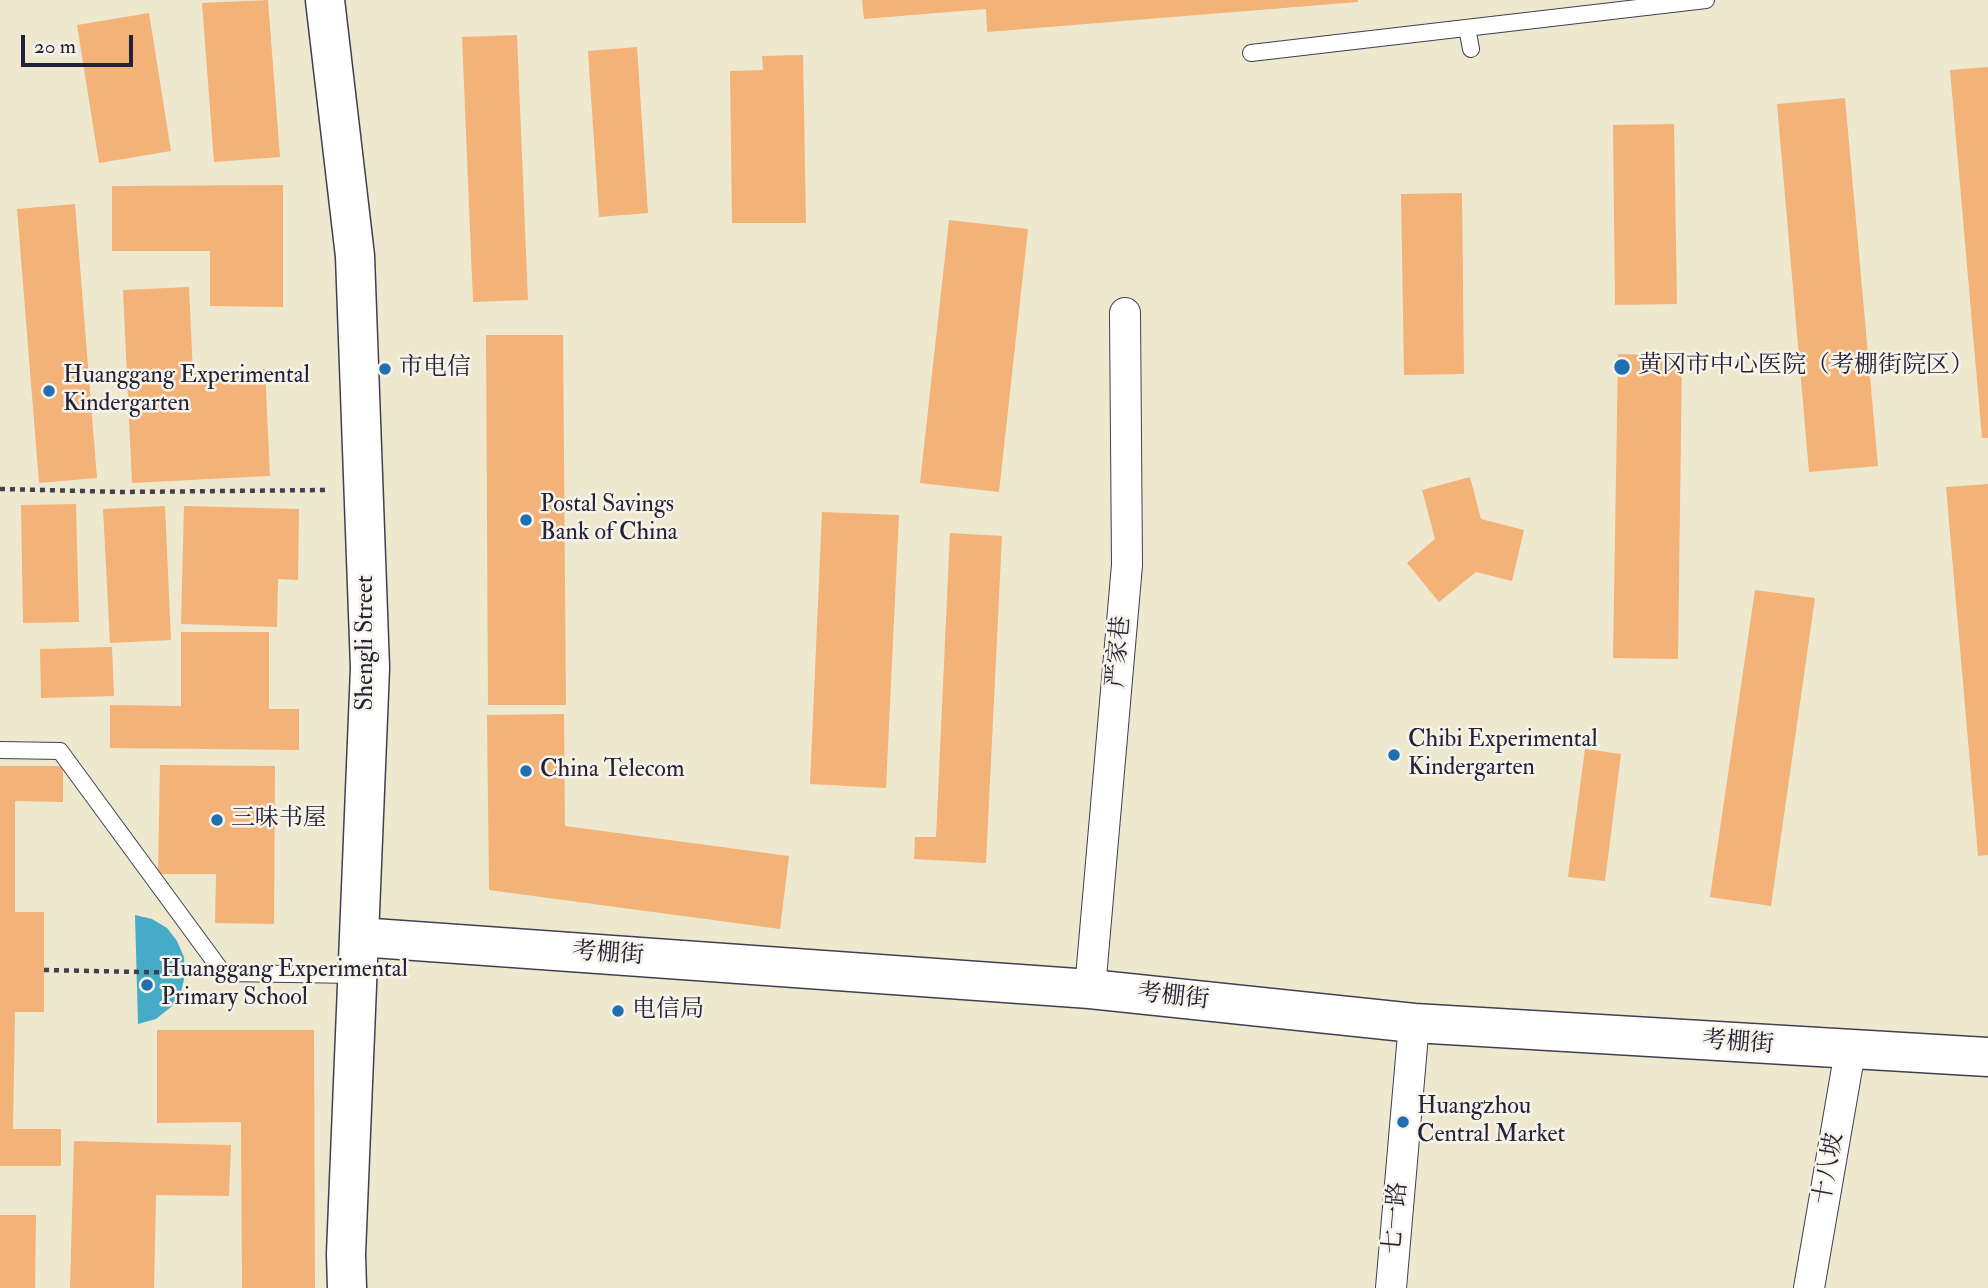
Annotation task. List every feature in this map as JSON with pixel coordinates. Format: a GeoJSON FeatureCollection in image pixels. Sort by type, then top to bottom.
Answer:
{"type":"FeatureCollection","features":[{"type":"Feature","properties":{"kind":"street","name":"Shengli Street"},"geometry":{"type":"LineString","coordinates":[[325,0],[355,256],[370,668],[347,1288]]}},
{"type":"Feature","properties":{"kind":"street","name":"严家巷"},"geometry":{"type":"LineString","coordinates":[[1090,989],[1127,565],[1125,313]]}},
{"type":"Feature","properties":{"kind":"street","name":"考棚街"},"geometry":{"type":"LineString","coordinates":[[359,937],[1090,989],[1414,1023],[1850,1051],[1988,1057]]}},
{"type":"Feature","properties":{"kind":"street","name":"七一路"},"geometry":{"type":"LineString","coordinates":[[1391,1288],[1414,1023]]}},
{"type":"Feature","properties":{"kind":"street","name":"十八坡"},"geometry":{"type":"LineString","coordinates":[[1810,1288],[1850,1051]]}},
{"type":"Feature","properties":{"kind":"lane"},"geometry":{"type":"LineString","coordinates":[[1251,53],[1706,0]]}},
{"type":"Feature","properties":{"kind":"lane"},"geometry":{"type":"LineString","coordinates":[[1468,28],[1471,48]]}},
{"type":"Feature","properties":{"kind":"lane"},"geometry":{"type":"LineString","coordinates":[[0,750],[60,751],[223,974],[357,975]]}},
{"type":"Feature","properties":{"kind":"path"},"geometry":{"type":"LineString","coordinates":[[0,489],[122,492],[363,489]]}},
{"type":"Feature","properties":{"kind":"path"},"geometry":{"type":"LineString","coordinates":[[44,970],[192,973]]}},
{"type":"Feature","properties":{"kind":"water"},"geometry":{"type":"Polygon","coordinates":[[[135,915],[152,919],[167,928],[184,957],[185,975],[181,992],[171,1007],[156,1019],[138,1024],[135,915]]]}},
{"type":"Feature","properties":{"kind":"building"},"geometry":{"type":"Polygon","coordinates":[[[268,0],[280,157],[214,162],[202,3],[268,0]]]}},
{"type":"Feature","properties":{"kind":"building"},"geometry":{"type":"Polygon","coordinates":[[[862,0],[1358,2],[987,32],[986,9],[864,19],[862,0]]]}},
{"type":"Feature","properties":{"kind":"building"},"geometry":{"type":"Polygon","coordinates":[[[149,13],[171,151],[99,163],[77,25],[149,13]]]}},
{"type":"Feature","properties":{"kind":"building"},"geometry":{"type":"Polygon","coordinates":[[[517,35],[528,300],[473,302],[462,37],[517,35]]]}},
{"type":"Feature","properties":{"kind":"building"},"geometry":{"type":"Polygon","coordinates":[[[637,47],[648,213],[599,217],[588,51],[637,47]]]}},
{"type":"Feature","properties":{"kind":"building"},"geometry":{"type":"Polygon","coordinates":[[[803,55],[806,223],[732,223],[730,71],[763,70],[762,56],[803,55]]]}},
{"type":"Feature","properties":{"kind":"building"},"geometry":{"type":"Polygon","coordinates":[[[1988,67],[1988,438],[1982,438],[1950,70],[1988,67]]]}},
{"type":"Feature","properties":{"kind":"building"},"geometry":{"type":"Polygon","coordinates":[[[1845,98],[1878,466],[1809,472],[1777,104],[1845,98]]]}},
{"type":"Feature","properties":{"kind":"building"},"geometry":{"type":"Polygon","coordinates":[[[1674,124],[1677,304],[1615,305],[1613,125],[1674,124]]]}},
{"type":"Feature","properties":{"kind":"building"},"geometry":{"type":"Polygon","coordinates":[[[283,185],[283,307],[210,306],[210,251],[112,251],[112,186],[283,185]]]}},
{"type":"Feature","properties":{"kind":"building"},"geometry":{"type":"Polygon","coordinates":[[[1462,193],[1464,374],[1404,375],[1401,194],[1462,193]]]}},
{"type":"Feature","properties":{"kind":"building"},"geometry":{"type":"Polygon","coordinates":[[[75,204],[97,478],[39,483],[17,209],[75,204]]]}},
{"type":"Feature","properties":{"kind":"building"},"geometry":{"type":"Polygon","coordinates":[[[949,220],[1028,229],[999,492],[920,483],[949,220]]]}},
{"type":"Feature","properties":{"kind":"building"},"geometry":{"type":"Polygon","coordinates":[[[189,287],[193,373],[265,369],[270,476],[132,483],[123,290],[189,287]]]}},
{"type":"Feature","properties":{"kind":"building","name":"Postal Savings Bank of China"},"geometry":{"type":"Polygon","coordinates":[[[486,335],[563,335],[566,705],[488,705],[486,335]]]}},
{"type":"Feature","properties":{"kind":"building"},"geometry":{"type":"Polygon","coordinates":[[[1618,354],[1682,356],[1678,659],[1613,658],[1618,354]]]}},
{"type":"Feature","properties":{"kind":"building"},"geometry":{"type":"Polygon","coordinates":[[[1470,477],[1481,519],[1524,530],[1512,581],[1476,572],[1439,602],[1407,563],[1435,539],[1422,490],[1470,477]]]}},
{"type":"Feature","properties":{"kind":"building"},"geometry":{"type":"Polygon","coordinates":[[[1988,484],[1988,855],[1978,856],[1946,487],[1988,484]]]}},
{"type":"Feature","properties":{"kind":"building"},"geometry":{"type":"Polygon","coordinates":[[[76,504],[79,622],[23,623],[21,505],[76,504]]]}},
{"type":"Feature","properties":{"kind":"building"},"geometry":{"type":"Polygon","coordinates":[[[165,506],[171,640],[110,643],[103,509],[165,506]]]}},
{"type":"Feature","properties":{"kind":"building"},"geometry":{"type":"Polygon","coordinates":[[[184,506],[299,509],[298,580],[278,579],[277,627],[181,624],[184,506]]]}},
{"type":"Feature","properties":{"kind":"building"},"geometry":{"type":"Polygon","coordinates":[[[822,512],[899,515],[886,788],[810,784],[822,512]]]}},
{"type":"Feature","properties":{"kind":"building"},"geometry":{"type":"Polygon","coordinates":[[[950,533],[1002,536],[986,863],[914,859],[915,837],[936,837],[950,533]]]}},
{"type":"Feature","properties":{"kind":"building"},"geometry":{"type":"Polygon","coordinates":[[[1755,590],[1815,598],[1771,906],[1710,897],[1755,590]]]}},
{"type":"Feature","properties":{"kind":"building"},"geometry":{"type":"Polygon","coordinates":[[[181,632],[269,632],[269,709],[299,709],[299,750],[110,748],[110,705],[181,706],[181,632]]]}},
{"type":"Feature","properties":{"kind":"building"},"geometry":{"type":"Polygon","coordinates":[[[112,647],[114,696],[41,698],[40,649],[112,647]]]}},
{"type":"Feature","properties":{"kind":"building","name":"China Telecom"},"geometry":{"type":"Polygon","coordinates":[[[564,714],[565,826],[789,856],[780,929],[489,890],[487,715],[564,714]]]}},
{"type":"Feature","properties":{"kind":"building"},"geometry":{"type":"Polygon","coordinates":[[[1585,749],[1621,754],[1605,881],[1568,877],[1585,749]]]}},
{"type":"Feature","properties":{"kind":"building","name":"三味书屋"},"geometry":{"type":"Polygon","coordinates":[[[160,765],[275,766],[274,924],[215,923],[216,874],[158,874],[160,765]]]}},
{"type":"Feature","properties":{"kind":"building"},"geometry":{"type":"Polygon","coordinates":[[[0,766],[63,766],[63,802],[15,801],[15,912],[44,912],[44,1012],[15,1012],[13,1129],[61,1129],[61,1166],[0,1166],[0,766]]]}},
{"type":"Feature","properties":{"kind":"building"},"geometry":{"type":"Polygon","coordinates":[[[157,1030],[314,1030],[315,1288],[242,1288],[241,1122],[157,1123],[157,1030]]]}},
{"type":"Feature","properties":{"kind":"building"},"geometry":{"type":"Polygon","coordinates":[[[74,1141],[231,1145],[229,1196],[156,1195],[154,1288],[70,1288],[74,1141]]]}},
{"type":"Feature","properties":{"kind":"building"},"geometry":{"type":"Polygon","coordinates":[[[0,1215],[36,1215],[35,1288],[0,1288],[0,1215]]]}},
{"type":"Feature","properties":{"kind":"place","name":"黄冈市中心医院（考棚街院区）"},"geometry":{"type":"Point","coordinates":[1622,367]}},
{"type":"Feature","properties":{"kind":"place","name":"市电信"},"geometry":{"type":"Point","coordinates":[385,369]}},
{"type":"Feature","properties":{"kind":"place","name":"Huanggang Experimental Kindergarten"},"geometry":{"type":"Point","coordinates":[49,391]}},
{"type":"Feature","properties":{"kind":"place","name":"Postal Savings Bank of China"},"geometry":{"type":"Point","coordinates":[526,520]}},
{"type":"Feature","properties":{"kind":"place","name":"Chibi Experimental Kindergarten"},"geometry":{"type":"Point","coordinates":[1394,755]}},
{"type":"Feature","properties":{"kind":"place","name":"China Telecom"},"geometry":{"type":"Point","coordinates":[526,771]}},
{"type":"Feature","properties":{"kind":"place","name":"三味书屋"},"geometry":{"type":"Point","coordinates":[217,820]}},
{"type":"Feature","properties":{"kind":"place","name":"Huanggang Experimental Primary School"},"geometry":{"type":"Point","coordinates":[147,985]}},
{"type":"Feature","properties":{"kind":"place","name":"电信局"},"geometry":{"type":"Point","coordinates":[618,1011]}},
{"type":"Feature","properties":{"kind":"place","name":"Huangzhou Central Market"},"geometry":{"type":"Point","coordinates":[1403,1122]}}]}
